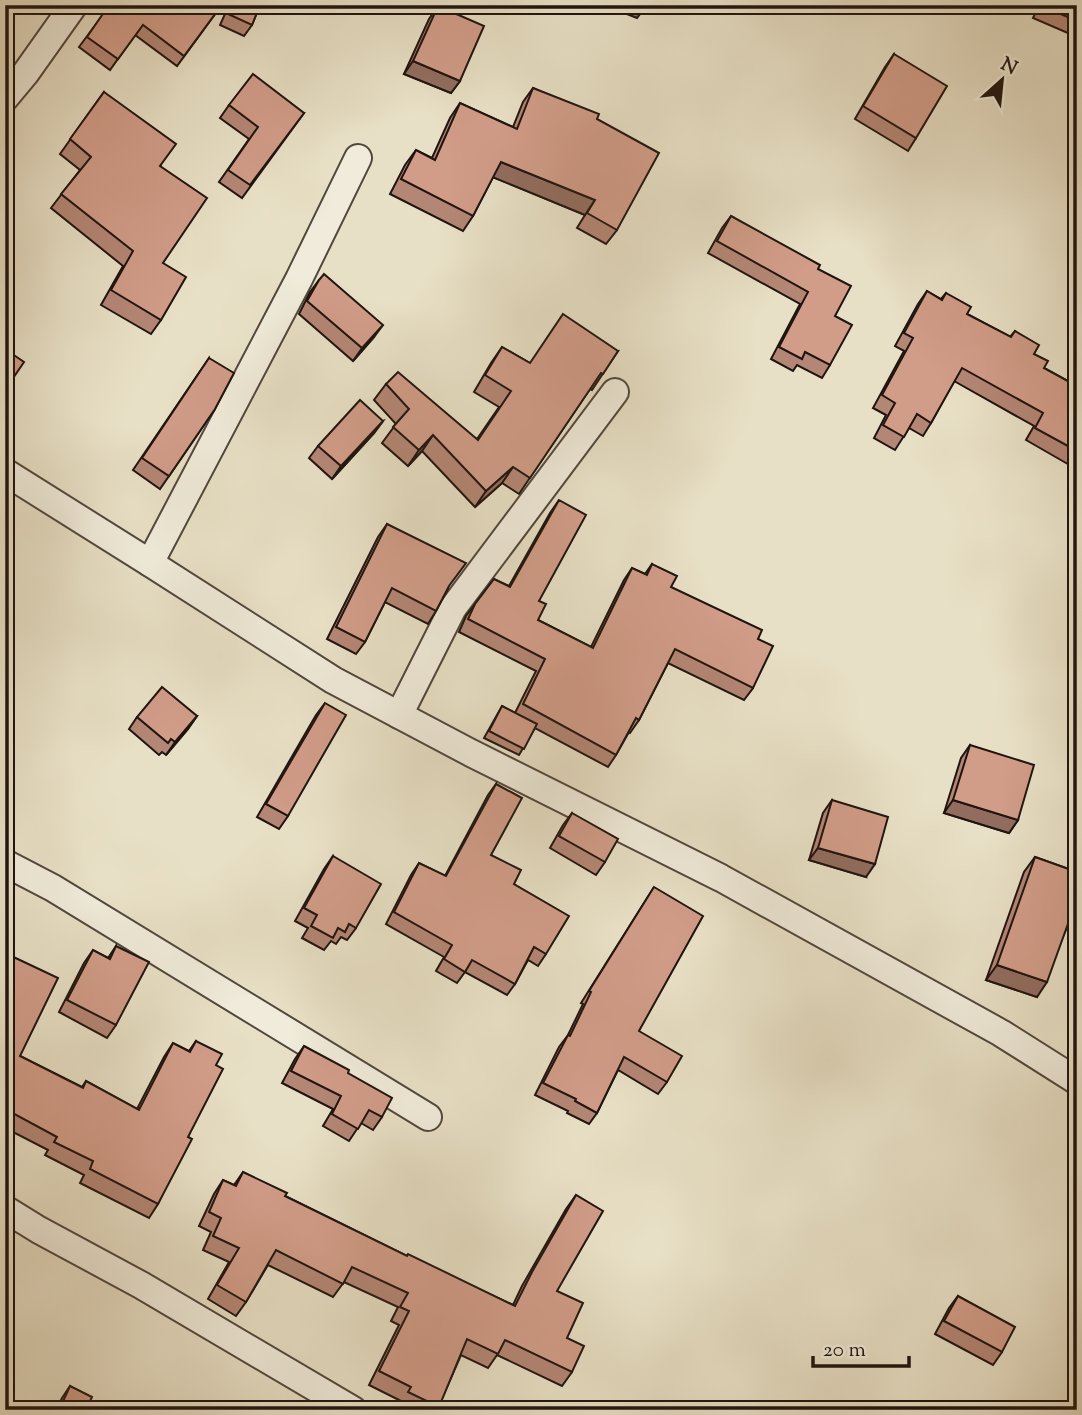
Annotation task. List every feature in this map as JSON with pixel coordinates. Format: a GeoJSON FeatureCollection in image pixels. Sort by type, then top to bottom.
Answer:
{"type":"FeatureCollection","features":[{"type":"Feature","properties":{"kind":"street"},"geometry":{"type":"LineString","coordinates":[[5,98],[74,5]]}},
{"type":"Feature","properties":{"kind":"street"},"geometry":{"type":"LineString","coordinates":[[150,563],[299,279],[358,158]]}},
{"type":"Feature","properties":{"kind":"street"},"geometry":{"type":"LineString","coordinates":[[399,715],[453,608],[615,392]]}},
{"type":"Feature","properties":{"kind":"street"},"geometry":{"type":"LineString","coordinates":[[5,472],[332,680],[721,878],[1001,1032],[1077,1081]]}},
{"type":"Feature","properties":{"kind":"street"},"geometry":{"type":"LineString","coordinates":[[5,863],[53,888],[428,1117]]}},
{"type":"Feature","properties":{"kind":"street"},"geometry":{"type":"LineString","coordinates":[[5,1209],[153,1292],[353,1410]]}},
{"type":"Feature","properties":{"kind":"building"},"geometry":{"type":"Polygon","coordinates":[[[109,5],[157,5],[166,11],[169,5],[208,5],[218,10],[184,56],[143,25],[118,59],[87,37],[109,5]]]}},
{"type":"Feature","properties":{"kind":"building"},"geometry":{"type":"Polygon","coordinates":[[[232,5],[260,5],[252,25],[228,14],[232,5]]]}},
{"type":"Feature","properties":{"kind":"building"},"geometry":{"type":"Polygon","coordinates":[[[1077,5],[1077,21],[1042,6],[1077,5]]]}},
{"type":"Feature","properties":{"kind":"building"},"geometry":{"type":"Polygon","coordinates":[[[438,6],[484,26],[460,81],[413,61],[438,6]]]}},
{"type":"Feature","properties":{"kind":"building"},"geometry":{"type":"Polygon","coordinates":[[[894,54],[947,86],[916,138],[863,106],[894,54]]]}},
{"type":"Feature","properties":{"kind":"building"},"geometry":{"type":"Polygon","coordinates":[[[253,74],[304,113],[250,185],[228,170],[258,127],[229,105],[253,74]]]}},
{"type":"Feature","properties":{"kind":"building"},"geometry":{"type":"Polygon","coordinates":[[[533,88],[599,114],[597,119],[659,153],[617,230],[587,213],[595,200],[501,162],[473,216],[401,179],[416,150],[435,160],[460,103],[517,129],[533,88]]]}},
{"type":"Feature","properties":{"kind":"building"},"geometry":{"type":"Polygon","coordinates":[[[104,92],[176,144],[160,166],[207,198],[163,263],[186,277],[161,320],[111,290],[133,251],[61,194],[91,157],[70,139],[104,92]]]}},
{"type":"Feature","properties":{"kind":"building"},"geometry":{"type":"Polygon","coordinates":[[[731,216],[820,265],[818,269],[851,286],[835,316],[852,325],[830,365],[805,352],[802,359],[779,347],[808,292],[717,241],[731,216]]]}},
{"type":"Feature","properties":{"kind":"building"},"geometry":{"type":"Polygon","coordinates":[[[324,274],[383,325],[362,348],[307,301],[324,274]]]}},
{"type":"Feature","properties":{"kind":"building"},"geometry":{"type":"Polygon","coordinates":[[[927,291],[942,300],[946,293],[971,307],[967,314],[1011,337],[1015,331],[1039,345],[1034,354],[1048,361],[1044,368],[1077,386],[1077,451],[1035,428],[1043,413],[962,368],[931,423],[917,414],[904,437],[883,425],[895,403],[882,395],[913,338],[904,333],[927,291]]]}},
{"type":"Feature","properties":{"kind":"building"},"geometry":{"type":"Polygon","coordinates":[[[563,314],[618,351],[530,478],[513,467],[486,491],[433,435],[419,450],[393,427],[409,409],[386,384],[398,372],[478,440],[511,391],[485,375],[502,347],[530,363],[563,314]]]}},
{"type":"Feature","properties":{"kind":"building"},"geometry":{"type":"Polygon","coordinates":[[[5,349],[24,362],[5,390],[5,349]]]}},
{"type":"Feature","properties":{"kind":"building"},"geometry":{"type":"Polygon","coordinates":[[[209,358],[234,373],[215,409],[169,476],[142,458],[209,358]]]}},
{"type":"Feature","properties":{"kind":"building"},"geometry":{"type":"Polygon","coordinates":[[[360,400],[383,421],[341,466],[318,446],[360,400]]]}},
{"type":"Feature","properties":{"kind":"building"},"geometry":{"type":"Polygon","coordinates":[[[559,500],[586,515],[539,601],[546,604],[538,620],[593,648],[632,568],[647,575],[652,564],[677,576],[671,587],[762,630],[758,639],[773,646],[753,688],[675,649],[639,720],[636,718],[616,755],[523,704],[545,659],[468,619],[475,604],[494,579],[510,587],[559,500]]]}},
{"type":"Feature","properties":{"kind":"building"},"geometry":{"type":"Polygon","coordinates":[[[387,524],[466,563],[449,586],[436,611],[392,588],[365,642],[336,627],[387,524]]]}},
{"type":"Feature","properties":{"kind":"building"},"geometry":{"type":"Polygon","coordinates":[[[162,687],[197,716],[175,742],[171,739],[168,743],[137,717],[162,687]]]}},
{"type":"Feature","properties":{"kind":"building"},"geometry":{"type":"Polygon","coordinates":[[[325,703],[346,715],[288,816],[266,804],[325,703]]]}},
{"type":"Feature","properties":{"kind":"building"},"geometry":{"type":"Polygon","coordinates":[[[502,706],[537,724],[524,749],[489,731],[502,706]]]}},
{"type":"Feature","properties":{"kind":"building"},"geometry":{"type":"Polygon","coordinates":[[[970,745],[1034,765],[1018,820],[953,800],[970,745]]]}},
{"type":"Feature","properties":{"kind":"building"},"geometry":{"type":"Polygon","coordinates":[[[496,784],[522,798],[491,855],[521,870],[514,884],[569,916],[546,954],[534,947],[515,984],[472,960],[465,972],[444,959],[452,945],[394,912],[419,863],[446,876],[496,784]]]}},
{"type":"Feature","properties":{"kind":"building"},"geometry":{"type":"Polygon","coordinates":[[[832,800],[888,817],[875,864],[818,848],[832,800]]]}},
{"type":"Feature","properties":{"kind":"building"},"geometry":{"type":"Polygon","coordinates":[[[572,813],[618,839],[605,862],[559,836],[572,813]]]}},
{"type":"Feature","properties":{"kind":"building"},"geometry":{"type":"Polygon","coordinates":[[[333,856],[381,884],[356,928],[349,924],[345,932],[338,928],[333,938],[311,926],[317,915],[304,908],[333,856]]]}},
{"type":"Feature","properties":{"kind":"building"},"geometry":{"type":"Polygon","coordinates":[[[1035,857],[1077,872],[1077,911],[1073,910],[1047,982],[997,965],[1035,857]]]}},
{"type":"Feature","properties":{"kind":"building"},"geometry":{"type":"Polygon","coordinates":[[[654,887],[703,916],[639,1031],[682,1056],[667,1082],[624,1057],[597,1113],[543,1083],[568,1035],[570,1036],[591,992],[589,991],[654,887]]]}},
{"type":"Feature","properties":{"kind":"building"},"geometry":{"type":"Polygon","coordinates":[[[116,946],[149,962],[116,1025],[67,1000],[93,950],[110,959],[116,946]]]}},
{"type":"Feature","properties":{"kind":"building"},"geometry":{"type":"Polygon","coordinates":[[[5,953],[58,978],[20,1056],[83,1088],[86,1081],[139,1110],[173,1043],[190,1052],[196,1041],[222,1054],[216,1065],[223,1069],[188,1137],[192,1139],[158,1204],[90,1169],[93,1161],[54,1142],[57,1137],[5,1109],[5,953]]]}},
{"type":"Feature","properties":{"kind":"building"},"geometry":{"type":"Polygon","coordinates":[[[304,1046],[349,1070],[348,1073],[392,1098],[382,1117],[369,1110],[358,1129],[332,1114],[341,1096],[291,1071],[304,1046]]]}},
{"type":"Feature","properties":{"kind":"building"},"geometry":{"type":"Polygon","coordinates":[[[243,1172],[287,1193],[285,1196],[515,1306],[576,1195],[603,1211],[557,1291],[583,1303],[567,1338],[584,1346],[572,1372],[505,1340],[498,1354],[467,1339],[439,1407],[408,1392],[411,1387],[379,1371],[409,1311],[400,1307],[408,1293],[352,1267],[343,1284],[276,1250],[246,1302],[217,1285],[239,1248],[213,1236],[221,1218],[209,1212],[223,1180],[236,1186],[243,1172]]]}},
{"type":"Feature","properties":{"kind":"building"},"geometry":{"type":"Polygon","coordinates":[[[958,1296],[1015,1327],[1002,1352],[944,1321],[958,1296]]]}},
{"type":"Feature","properties":{"kind":"building"},"geometry":{"type":"Polygon","coordinates":[[[70,1386],[92,1397],[86,1410],[59,1410],[70,1386]]]}},
{"type":"Feature","properties":{"kind":"building"},"geometry":{"type":"Polygon","coordinates":[[[18,1403],[31,1410],[5,1410],[5,1405],[18,1403]]]}}]}
